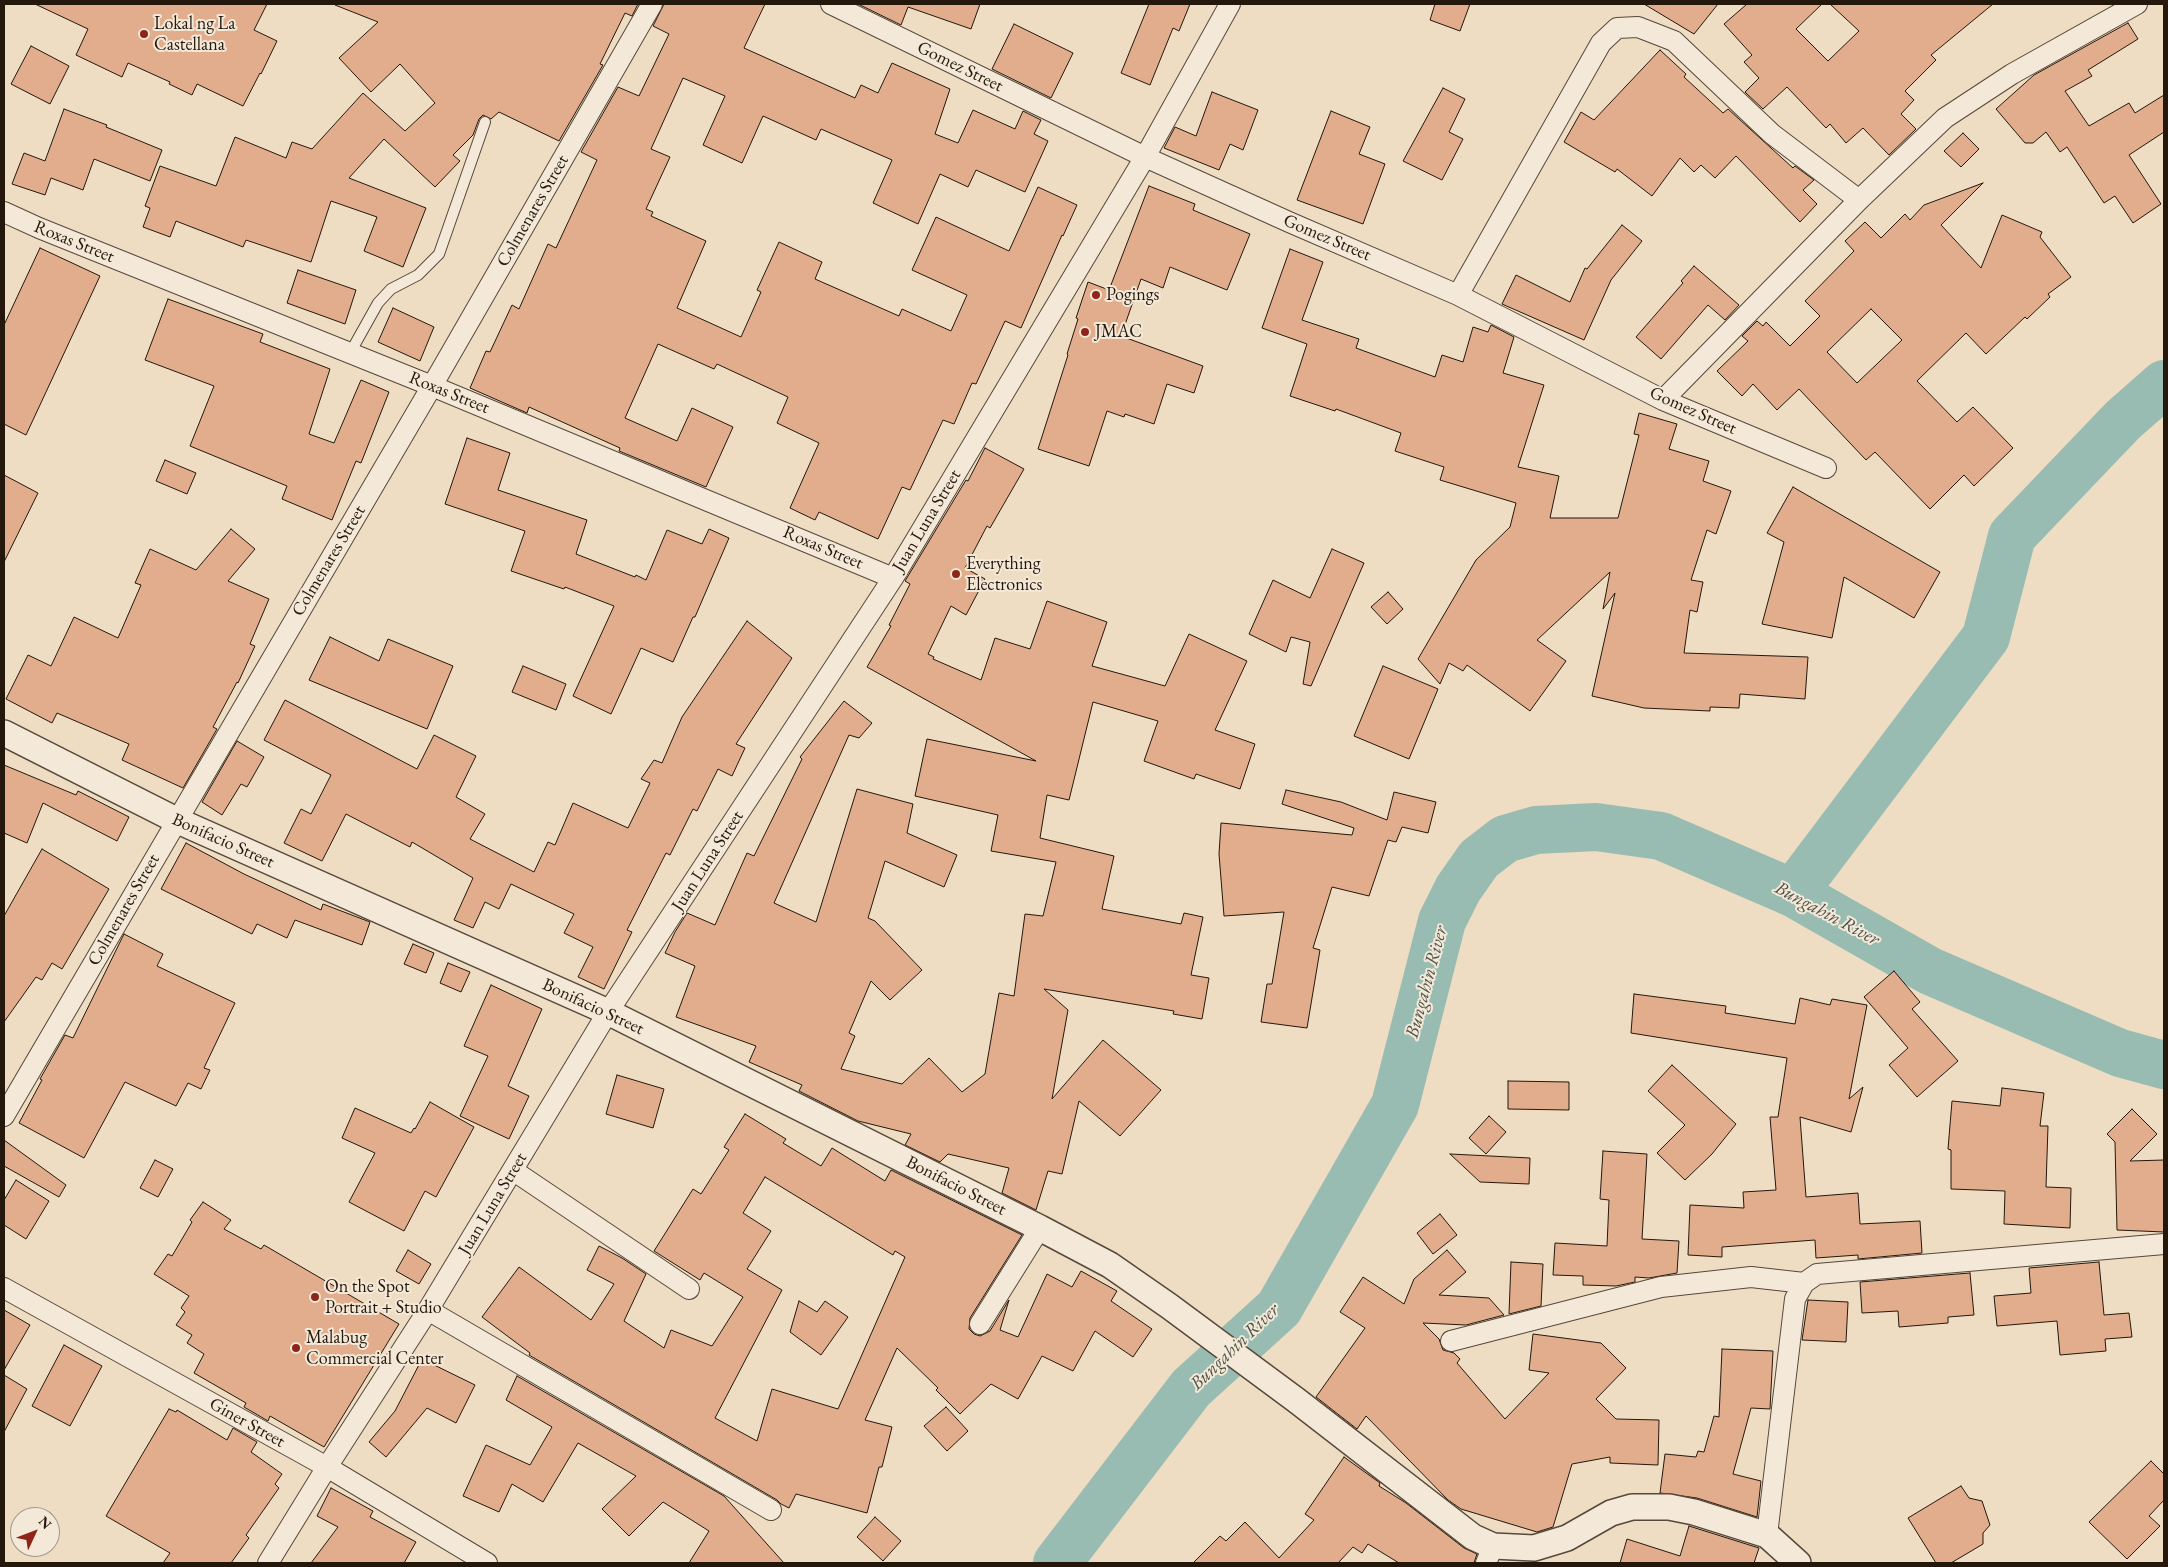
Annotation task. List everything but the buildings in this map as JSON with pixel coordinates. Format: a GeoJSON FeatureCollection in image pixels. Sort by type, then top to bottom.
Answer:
{"type":"FeatureCollection","features":[{"type":"Feature","properties":{"kind":"street","name":"Colmenares Street"},"geometry":{"type":"LineString","coordinates":[[4,1116],[432,386],[652,4]]}},
{"type":"Feature","properties":{"kind":"street","name":"Gomez Street"},"geometry":{"type":"LineString","coordinates":[[831,4],[1145,157],[1458,295],[1663,400],[1826,468]]}},
{"type":"Feature","properties":{"kind":"street","name":"Juan Luna Street"},"geometry":{"type":"LineString","coordinates":[[268,1563],[514,1171],[608,1012],[893,578],[1145,157],[1230,4]]}},
{"type":"Feature","properties":{"kind":"street"},"geometry":{"type":"LineString","coordinates":[[1663,400],[1859,200],[1945,118],[2012,74],[2137,4]]}},
{"type":"Feature","properties":{"kind":"street"},"geometry":{"type":"LineString","coordinates":[[1458,295],[1601,43],[1617,28],[1638,27],[1674,41],[1772,134],[1859,200]]}},
{"type":"Feature","properties":{"kind":"street","name":"Roxas Street"},"geometry":{"type":"LineString","coordinates":[[4,212],[39,228],[350,352],[893,578]]}},
{"type":"Feature","properties":{"kind":"street","name":"Bonifacio Street"},"geometry":{"type":"LineString","coordinates":[[4,733],[176,820],[608,1012],[1040,1228],[1110,1265],[1296,1400],[1473,1537],[1490,1555]]}},
{"type":"Feature","properties":{"kind":"street"},"geometry":{"type":"LineString","coordinates":[[514,1171],[689,1289]]}},
{"type":"Feature","properties":{"kind":"street"},"geometry":{"type":"LineString","coordinates":[[980,1324],[1040,1228]]}},
{"type":"Feature","properties":{"kind":"street"},"geometry":{"type":"LineString","coordinates":[[1767,1535],[1795,1299],[1804,1283],[1817,1274],[2164,1244]]}},
{"type":"Feature","properties":{"kind":"street"},"geometry":{"type":"LineString","coordinates":[[1451,1341],[1661,1287],[1751,1277],[1804,1283]]}},
{"type":"Feature","properties":{"kind":"street","name":"Giner Street"},"geometry":{"type":"LineString","coordinates":[[4,1288],[327,1467],[487,1563]]}},
{"type":"Feature","properties":{"kind":"street"},"geometry":{"type":"LineString","coordinates":[[428,1310],[771,1510]]}},
{"type":"Feature","properties":{"kind":"street"},"geometry":{"type":"LineString","coordinates":[[1490,1555],[1534,1548],[1567,1538],[1611,1513],[1632,1507],[1669,1507],[1685,1510],[1767,1535],[1798,1563]]}},
{"type":"Feature","properties":{"kind":"lane"},"geometry":{"type":"LineString","coordinates":[[350,352],[378,303],[391,289],[418,275],[439,254],[485,122]]}},
{"type":"Feature","properties":{"kind":"waterway"},"geometry":{"type":"LineString","coordinates":[[1793,893],[1986,637],[2012,536],[2123,420],[2164,384]]}},
{"type":"Feature","properties":{"kind":"waterway","name":"Bungahin River"},"geometry":{"type":"LineString","coordinates":[[1057,1563],[1191,1388],[1279,1308],[1395,1105],[1442,921],[1458,889],[1479,859],[1505,839],[1536,830],[1596,827],[1661,836],[1793,893],[1930,971],[2120,1053],[2164,1065]]}},
{"type":"Feature","properties":{"kind":"place","name":"Lokal ng La Castellana"},"geometry":{"type":"Point","coordinates":[144,34]}},
{"type":"Feature","properties":{"kind":"place","name":"Pogings"},"geometry":{"type":"Point","coordinates":[1096,295]}},
{"type":"Feature","properties":{"kind":"place","name":"JMAC"},"geometry":{"type":"Point","coordinates":[1085,332]}},
{"type":"Feature","properties":{"kind":"place","name":"Everything Electronics"},"geometry":{"type":"Point","coordinates":[956,574]}},
{"type":"Feature","properties":{"kind":"place","name":"On the Spot Portrait + Studio"},"geometry":{"type":"Point","coordinates":[315,1297]}},
{"type":"Feature","properties":{"kind":"place","name":"Malabug Commercial Center"},"geometry":{"type":"Point","coordinates":[296,1348]}}]}
